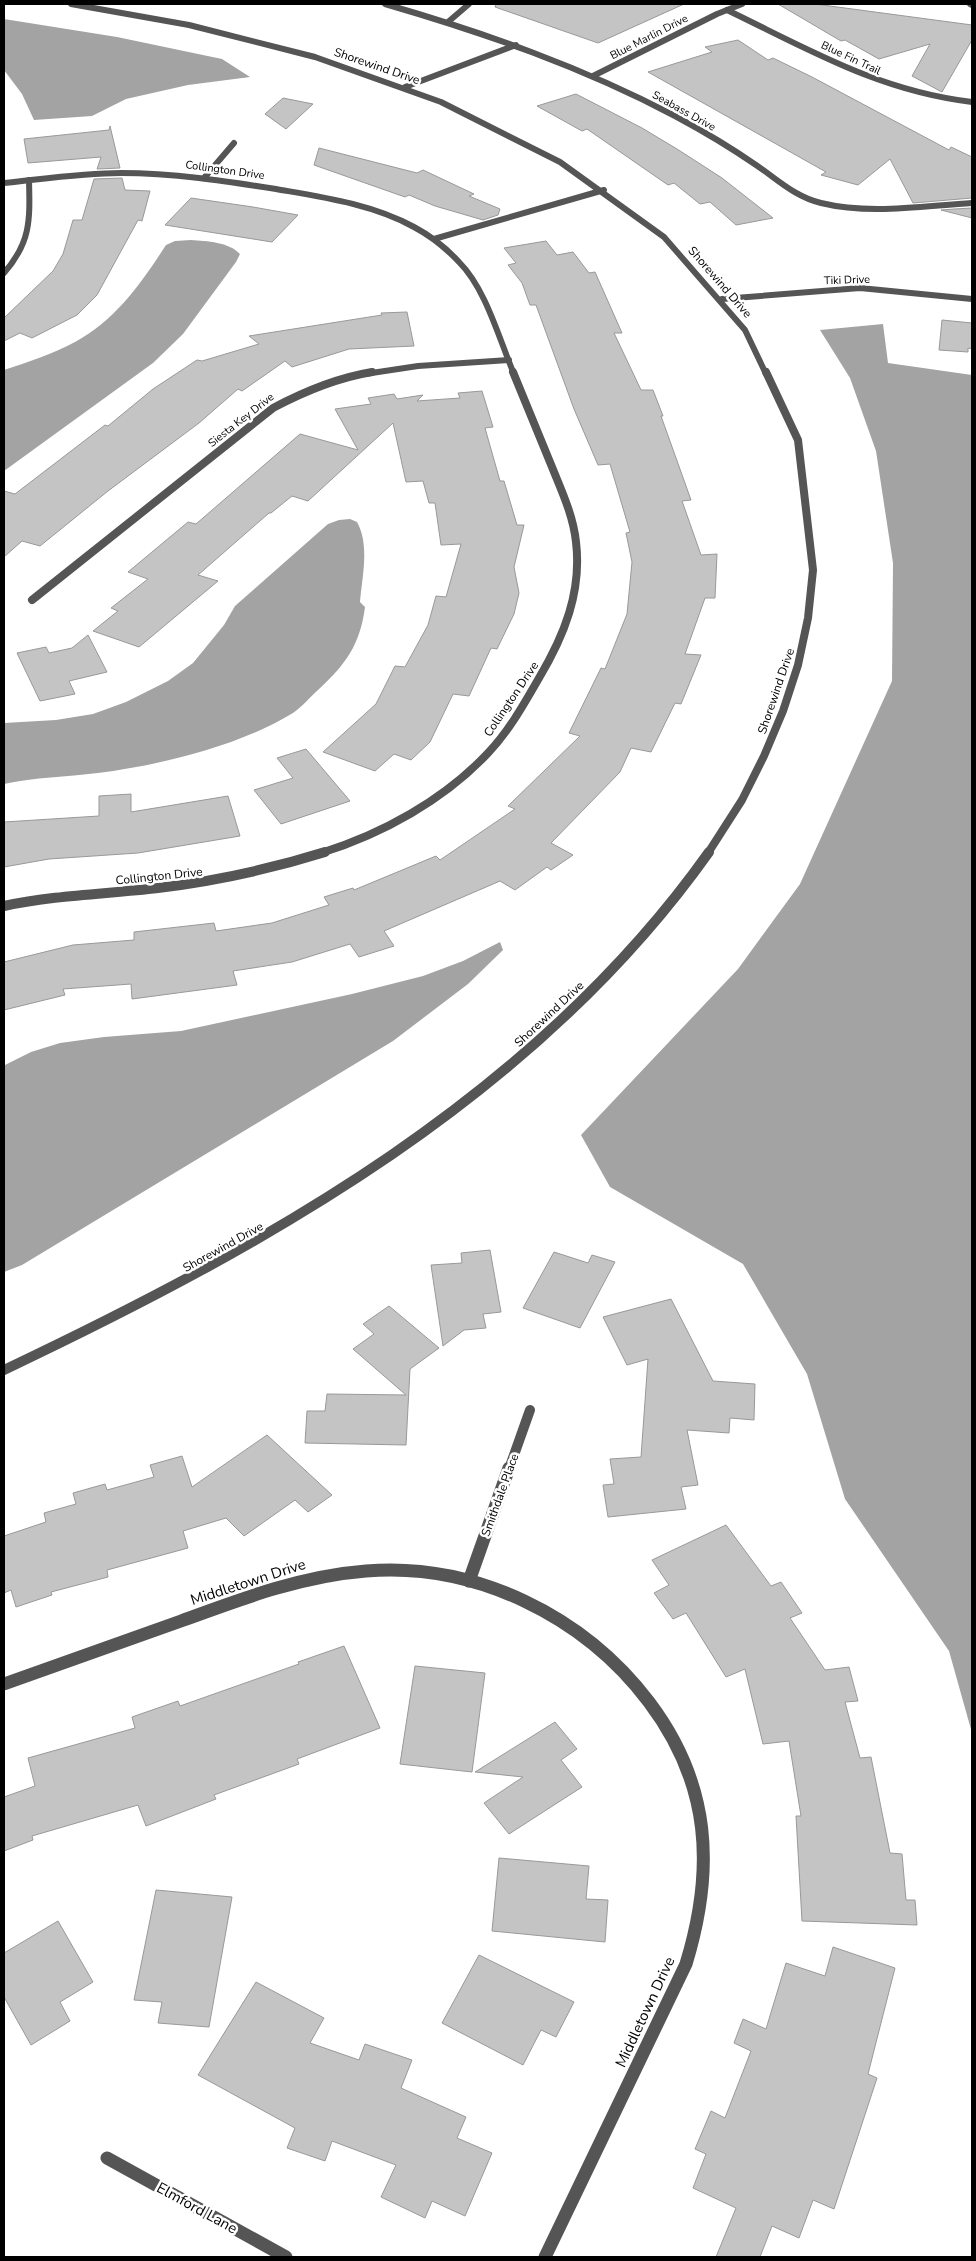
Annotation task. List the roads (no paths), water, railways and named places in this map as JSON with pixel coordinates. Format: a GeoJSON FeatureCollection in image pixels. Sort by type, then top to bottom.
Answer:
{"type":"FeatureCollection","features":[{"type":"Feature","properties":{"kind":"street","name":"Shorewind Drive"},"geometry":{"type":"LineString","coordinates":[[4,1370],[108,1322],[213,1267],[310,1210],[398,1152],[477,1093],[547,1033],[608,974],[661,915],[704,858],[740,801],[769,746],[790,692],[806,632],[812,591],[814,544],[811,498],[802,454],[789,413],[772,374],[744,328],[698,271],[667,240],[604,190],[536,147],[493,125],[406,87],[315,56],[264,42],[194,25],[96,5],[71,4]]}},
{"type":"Feature","properties":{"kind":"street","name":"Seabass Drive"},"geometry":{"type":"LineString","coordinates":[[385,4],[448,22],[516,45],[593,76],[676,117],[720,142],[792,191],[809,200],[834,206],[860,208],[972,202]]}},
{"type":"Feature","properties":{"kind":"street"},"geometry":{"type":"LineString","coordinates":[[448,22],[469,4]]}},
{"type":"Feature","properties":{"kind":"street","name":"Blue Marlin Drive"},"geometry":{"type":"LineString","coordinates":[[593,76],[742,4]]}},
{"type":"Feature","properties":{"kind":"street","name":"Blue Fin Trail"},"geometry":{"type":"LineString","coordinates":[[727,10],[886,85],[919,95],[972,102]]}},
{"type":"Feature","properties":{"kind":"street"},"geometry":{"type":"LineString","coordinates":[[406,87],[516,45]]}},
{"type":"Feature","properties":{"kind":"street"},"geometry":{"type":"LineString","coordinates":[[204,178],[234,143]]}},
{"type":"Feature","properties":{"kind":"street","name":"Collington Drive"},"geometry":{"type":"LineString","coordinates":[[4,183],[119,173],[204,178],[353,203],[404,221],[434,238],[456,256],[472,275],[479,289],[572,517],[577,538],[579,572],[574,606],[561,640],[508,729],[483,759],[450,787],[410,814],[364,837],[312,857],[276,868],[217,881],[59,897],[4,906]]}},
{"type":"Feature","properties":{"kind":"street"},"geometry":{"type":"LineString","coordinates":[[4,273],[15,262],[27,240],[30,224],[29,180]]}},
{"type":"Feature","properties":{"kind":"street"},"geometry":{"type":"LineString","coordinates":[[434,238],[604,190]]}},
{"type":"Feature","properties":{"kind":"street","name":"Tiki Drive"},"geometry":{"type":"LineString","coordinates":[[722,299],[860,288],[972,299]]}},
{"type":"Feature","properties":{"kind":"street","name":"Siesta Key Drive"},"geometry":{"type":"LineString","coordinates":[[32,600],[273,408],[298,394],[327,382],[374,372],[509,360]]}},
{"type":"Feature","properties":{"kind":"street","name":"Smithdale Place"},"geometry":{"type":"LineString","coordinates":[[469,1581],[530,1410]]}},
{"type":"Feature","properties":{"kind":"street","name":"Middletown Drive"},"geometry":{"type":"LineString","coordinates":[[4,1684],[269,1589],[318,1576],[369,1570],[411,1572],[469,1581],[514,1595],[559,1617],[599,1645],[634,1680],[663,1719],[685,1764],[700,1811],[705,1862],[700,1914],[686,1964],[545,2257]]}},
{"type":"Feature","properties":{"kind":"street","name":"Elmford Lane"},"geometry":{"type":"LineString","coordinates":[[107,2158],[286,2257]]}}]}
